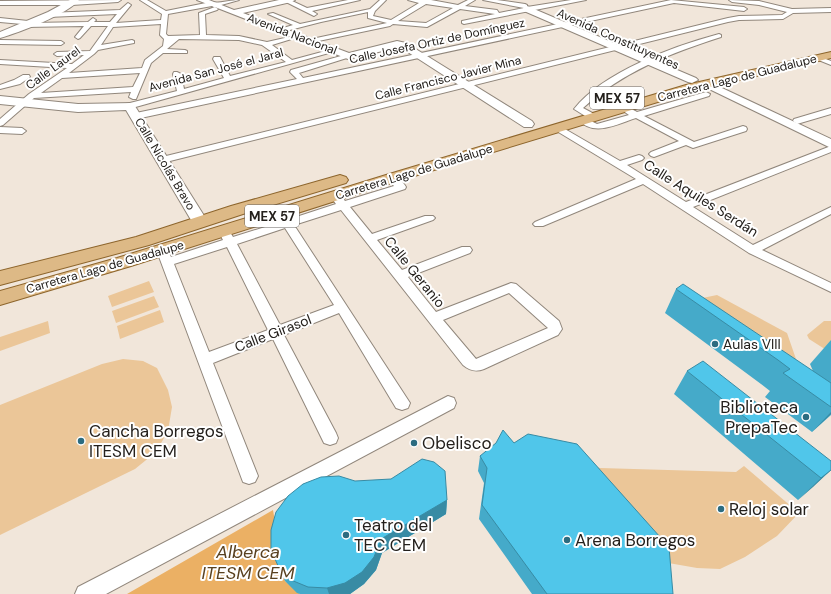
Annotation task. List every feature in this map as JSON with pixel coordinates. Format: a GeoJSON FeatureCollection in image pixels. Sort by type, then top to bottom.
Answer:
{"type":"FeatureCollection","features":[{"type":"Feature","properties":{"kind":"main road","name":"Carretera Lago de Guadalupe"},"geometry":{"type":"LineString","coordinates":[[0,298],[164,256],[227,237],[242,217],[528,124],[586,119],[710,86],[831,50]]}},
{"type":"Feature","properties":{"kind":"main road","name":"Carretera Lago de Guadalupe"},"geometry":{"type":"LineString","coordinates":[[0,278],[142,241],[200,222],[242,217],[284,218],[564,132],[586,119],[687,81],[831,55]]}},
{"type":"Feature","properties":{"kind":"street"},"geometry":{"type":"LineString","coordinates":[[0,3],[26,1],[73,2],[118,0]]}},
{"type":"Feature","properties":{"kind":"street"},"geometry":{"type":"LineString","coordinates":[[143,0],[165,14]]}},
{"type":"Feature","properties":{"kind":"street","name":"Avenida Nacional"},"geometry":{"type":"LineString","coordinates":[[202,0],[348,56],[400,44],[528,124]]}},
{"type":"Feature","properties":{"kind":"street"},"geometry":{"type":"LineString","coordinates":[[112,25],[236,0]]}},
{"type":"Feature","properties":{"kind":"street"},"geometry":{"type":"LineString","coordinates":[[235,12],[290,0],[325,19]]}},
{"type":"Feature","properties":{"kind":"street"},"geometry":{"type":"LineString","coordinates":[[306,10],[357,0]]}},
{"type":"Feature","properties":{"kind":"street"},"geometry":{"type":"LineString","coordinates":[[282,30],[325,19],[372,10],[383,0]]}},
{"type":"Feature","properties":{"kind":"street"},"geometry":{"type":"LineString","coordinates":[[411,0],[507,13]]}},
{"type":"Feature","properties":{"kind":"street"},"geometry":{"type":"LineString","coordinates":[[372,10],[370,17],[394,22],[427,25],[458,6],[472,0]]}},
{"type":"Feature","properties":{"kind":"street"},"geometry":{"type":"LineString","coordinates":[[486,0],[527,9]]}},
{"type":"Feature","properties":{"kind":"street"},"geometry":{"type":"LineString","coordinates":[[464,22],[527,9],[583,0]]}},
{"type":"Feature","properties":{"kind":"street"},"geometry":{"type":"LineString","coordinates":[[732,0],[759,3],[792,11],[831,11]]}},
{"type":"Feature","properties":{"kind":"street"},"geometry":{"type":"LineString","coordinates":[[0,10],[26,1]]}},
{"type":"Feature","properties":{"kind":"street"},"geometry":{"type":"LineString","coordinates":[[309,41],[394,22],[427,1]]}},
{"type":"Feature","properties":{"kind":"street","name":"Calle Josefa Ortiz de Domínguez"},"geometry":{"type":"LineString","coordinates":[[133,111],[302,81],[676,1],[750,10]]}},
{"type":"Feature","properties":{"kind":"street"},"geometry":{"type":"LineString","coordinates":[[0,35],[73,2]]}},
{"type":"Feature","properties":{"kind":"street"},"geometry":{"type":"LineString","coordinates":[[739,18],[759,3]]}},
{"type":"Feature","properties":{"kind":"street"},"geometry":{"type":"LineString","coordinates":[[203,37],[204,27],[202,14],[215,5]]}},
{"type":"Feature","properties":{"kind":"street","name":"Calle Laurel"},"geometry":{"type":"LineString","coordinates":[[0,123],[94,50],[128,6]]}},
{"type":"Feature","properties":{"kind":"street"},"geometry":{"type":"LineString","coordinates":[[10,7],[33,9]]}},
{"type":"Feature","properties":{"kind":"street","name":"Avenida Constituyentes"},"geometry":{"type":"LineString","coordinates":[[527,9],[644,63],[687,81]]}},
{"type":"Feature","properties":{"kind":"street","name":"Calle Francisco Javier Mina"},"geometry":{"type":"LineString","coordinates":[[162,160],[614,49],[724,29],[739,18],[783,18],[792,11]]}},
{"type":"Feature","properties":{"kind":"street"},"geometry":{"type":"LineString","coordinates":[[48,12],[122,12]]}},
{"type":"Feature","properties":{"kind":"street"},"geometry":{"type":"LineString","coordinates":[[78,37],[100,13]]}},
{"type":"Feature","properties":{"kind":"street"},"geometry":{"type":"LineString","coordinates":[[165,14],[163,35],[167,38]]}},
{"type":"Feature","properties":{"kind":"street"},"geometry":{"type":"LineString","coordinates":[[271,14],[300,26]]}},
{"type":"Feature","properties":{"kind":"street"},"geometry":{"type":"LineString","coordinates":[[0,20],[26,24],[112,25],[155,30]]}},
{"type":"Feature","properties":{"kind":"street"},"geometry":{"type":"LineString","coordinates":[[724,29],[644,63],[587,99],[586,119],[594,127],[598,128],[637,116],[710,86],[797,121],[831,138]]}},
{"type":"Feature","properties":{"kind":"street"},"geometry":{"type":"LineString","coordinates":[[658,66],[707,43],[724,29]]}},
{"type":"Feature","properties":{"kind":"street"},"geometry":{"type":"LineString","coordinates":[[265,45],[296,36]]}},
{"type":"Feature","properties":{"kind":"street"},"geometry":{"type":"LineString","coordinates":[[29,99],[78,108],[133,111],[137,89],[148,62],[178,37]]}},
{"type":"Feature","properties":{"kind":"street"},"geometry":{"type":"LineString","coordinates":[[167,38],[203,37],[249,40],[265,45],[291,62]]}},
{"type":"Feature","properties":{"kind":"street"},"geometry":{"type":"LineString","coordinates":[[164,49],[167,38]]}},
{"type":"Feature","properties":{"kind":"street"},"geometry":{"type":"LineString","coordinates":[[0,42],[61,43]]}},
{"type":"Feature","properties":{"kind":"street"},"geometry":{"type":"LineString","coordinates":[[57,54],[94,50],[132,42]]}},
{"type":"Feature","properties":{"kind":"street"},"geometry":{"type":"LineString","coordinates":[[164,49],[185,52]]}},
{"type":"Feature","properties":{"kind":"street","name":"Avenida San José el Jaral"},"geometry":{"type":"LineString","coordinates":[[133,111],[180,92],[334,50]]}},
{"type":"Feature","properties":{"kind":"street"},"geometry":{"type":"LineString","coordinates":[[302,81],[294,72],[348,56]]}},
{"type":"Feature","properties":{"kind":"street"},"geometry":{"type":"LineString","coordinates":[[818,58],[831,63]]}},
{"type":"Feature","properties":{"kind":"street"},"geometry":{"type":"LineString","coordinates":[[217,59],[228,79]]}},
{"type":"Feature","properties":{"kind":"street"},"geometry":{"type":"LineString","coordinates":[[0,62],[73,66]]}},
{"type":"Feature","properties":{"kind":"street","name":"Avenida Constituyentes"},"geometry":{"type":"LineString","coordinates":[[644,63],[658,66],[687,81]]}},
{"type":"Feature","properties":{"kind":"street"},"geometry":{"type":"LineString","coordinates":[[60,76],[144,70]]}},
{"type":"Feature","properties":{"kind":"street"},"geometry":{"type":"LineString","coordinates":[[177,74],[180,92]]}},
{"type":"Feature","properties":{"kind":"street"},"geometry":{"type":"LineString","coordinates":[[0,87],[15,83],[26,77]]}},
{"type":"Feature","properties":{"kind":"street"},"geometry":{"type":"LineString","coordinates":[[710,86],[831,144]]}},
{"type":"Feature","properties":{"kind":"street"},"geometry":{"type":"LineString","coordinates":[[0,100],[29,99],[137,89]]}},
{"type":"Feature","properties":{"kind":"street"},"geometry":{"type":"LineString","coordinates":[[623,108],[694,145],[743,129]]}},
{"type":"Feature","properties":{"kind":"street","name":"Calle Nicolás Bravo"},"geometry":{"type":"LineString","coordinates":[[133,111],[200,222]]}},
{"type":"Feature","properties":{"kind":"street"},"geometry":{"type":"LineString","coordinates":[[797,121],[831,111]]}},
{"type":"Feature","properties":{"kind":"street"},"geometry":{"type":"LineString","coordinates":[[0,130],[22,131]]}},
{"type":"Feature","properties":{"kind":"street","name":"Calle Aquiles Serdán"},"geometry":{"type":"LineString","coordinates":[[564,132],[619,164],[753,250],[831,288]]}},
{"type":"Feature","properties":{"kind":"street"},"geometry":{"type":"LineString","coordinates":[[654,154],[686,142]]}},
{"type":"Feature","properties":{"kind":"street"},"geometry":{"type":"LineString","coordinates":[[686,206],[831,149]]}},
{"type":"Feature","properties":{"kind":"street"},"geometry":{"type":"LineString","coordinates":[[619,164],[640,158]]}},
{"type":"Feature","properties":{"kind":"street"},"geometry":{"type":"LineString","coordinates":[[539,224],[643,180]]}},
{"type":"Feature","properties":{"kind":"street","name":"Calle Geranio"},"geometry":{"type":"LineString","coordinates":[[339,201],[434,318],[473,365],[479,365],[553,331],[555,328],[554,325],[511,287],[434,318]]}},
{"type":"Feature","properties":{"kind":"street"},"geometry":{"type":"LineString","coordinates":[[753,250],[831,210]]}},
{"type":"Feature","properties":{"kind":"street"},"geometry":{"type":"LineString","coordinates":[[330,438],[227,237],[284,218],[402,403]]}},
{"type":"Feature","properties":{"kind":"street"},"geometry":{"type":"LineString","coordinates":[[370,239],[429,218]]}},
{"type":"Feature","properties":{"kind":"street"},"geometry":{"type":"LineString","coordinates":[[400,276],[466,250]]}},
{"type":"Feature","properties":{"kind":"street"},"geometry":{"type":"LineString","coordinates":[[164,256],[249,476]]}},
{"type":"Feature","properties":{"kind":"street","name":"Calle Girasol"},"geometry":{"type":"LineString","coordinates":[[204,360],[342,307]]}},
{"type":"Feature","properties":{"kind":"street"},"geometry":{"type":"LineString","coordinates":[[85,594],[448,403]]}},
{"type":"Feature","properties":{"kind":"shaded area"},"geometry":{"type":"Polygon","coordinates":[[[149,281],[154,292],[112,307],[108,296],[149,281]]]}},
{"type":"Feature","properties":{"kind":"shaded area"},"geometry":{"type":"Polygon","coordinates":[[[717,295],[787,333],[796,359],[771,377],[683,302],[717,295]]]}},
{"type":"Feature","properties":{"kind":"shaded area"},"geometry":{"type":"Polygon","coordinates":[[[154,296],[159,307],[116,323],[112,311],[154,296]]]}},
{"type":"Feature","properties":{"kind":"shaded area"},"geometry":{"type":"Polygon","coordinates":[[[160,310],[164,322],[120,339],[117,326],[160,310]]]}},
{"type":"Feature","properties":{"kind":"shaded area"},"geometry":{"type":"Polygon","coordinates":[[[48,321],[50,333],[0,351],[0,337],[48,321]]]}},
{"type":"Feature","properties":{"kind":"shaded area"},"geometry":{"type":"Polygon","coordinates":[[[824,321],[831,321],[831,353],[809,339],[807,335],[824,321]]]}},
{"type":"Feature","properties":{"kind":"shaded area","name":"Cancha Borregos ITESM CEM"},"geometry":{"type":"Polygon","coordinates":[[[123,359],[143,361],[157,368],[168,390],[172,407],[168,431],[156,452],[135,469],[0,535],[0,405],[102,364],[123,359]]]}},
{"type":"Feature","properties":{"kind":"shaded area"},"geometry":{"type":"Polygon","coordinates":[[[570,460],[600,468],[736,472],[744,466],[799,513],[777,536],[745,557],[720,569],[697,568],[657,561],[570,460]]]}},
{"type":"Feature","properties":{"kind":"water","name":"Alberca ITESM CEM"},"geometry":{"type":"Polygon","coordinates":[[[273,510],[285,581],[300,594],[127,594],[273,510]]]}},
{"type":"Feature","properties":{"kind":"building"},"geometry":{"type":"Polygon","coordinates":[[[683,284],[831,383],[831,407],[783,373],[790,369],[676,289],[683,284]]]}},
{"type":"Feature","properties":{"kind":"building"},"geometry":{"type":"Polygon","coordinates":[[[703,361],[831,461],[831,470],[821,478],[687,371],[703,361]]]}},
{"type":"Feature","properties":{"kind":"building","name":"Arena Borregos"},"geometry":{"type":"Polygon","coordinates":[[[503,430],[514,443],[528,434],[577,444],[669,547],[673,594],[547,594],[482,505],[487,468],[480,456],[496,443],[503,430]]]}},
{"type":"Feature","properties":{"kind":"building","name":"Teatro del TEC CEM"},"geometry":{"type":"Polygon","coordinates":[[[422,459],[434,462],[445,471],[447,500],[381,539],[374,557],[362,572],[345,583],[327,588],[308,587],[291,580],[279,568],[271,550],[271,530],[276,512],[288,496],[303,484],[321,477],[339,476],[355,481],[391,479],[422,459]]]}},
{"type":"Feature","properties":{"kind":"place","name":"Aulas VIII"},"geometry":{"type":"Point","coordinates":[715,344]}},
{"type":"Feature","properties":{"kind":"place","name":"Biblioteca PrepaTec"},"geometry":{"type":"Point","coordinates":[806,417]}},
{"type":"Feature","properties":{"kind":"place","name":"Cancha Borregos ITESM CEM"},"geometry":{"type":"Point","coordinates":[81,441]}},
{"type":"Feature","properties":{"kind":"place","name":"Obelisco"},"geometry":{"type":"Point","coordinates":[414,443]}},
{"type":"Feature","properties":{"kind":"place","name":"Reloj solar"},"geometry":{"type":"Point","coordinates":[721,509]}},
{"type":"Feature","properties":{"kind":"place","name":"Teatro del TEC CEM"},"geometry":{"type":"Point","coordinates":[346,535]}},
{"type":"Feature","properties":{"kind":"place","name":"Arena Borregos"},"geometry":{"type":"Point","coordinates":[567,540]}}]}
